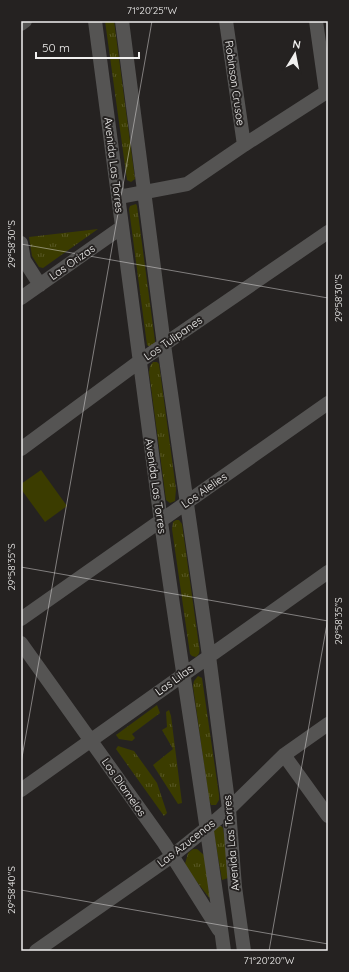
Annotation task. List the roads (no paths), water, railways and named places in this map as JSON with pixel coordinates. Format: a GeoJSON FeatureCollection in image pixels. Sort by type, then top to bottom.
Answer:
{"type":"FeatureCollection","features":[{"type":"Feature","properties":{"kind":"street"},"geometry":{"type":"LineString","coordinates":[[21,24],[25,21]]}},
{"type":"Feature","properties":{"kind":"street","name":"Avenida Las Torres"},"geometry":{"type":"LineString","coordinates":[[95,21],[182,674],[207,828],[224,951]]}},
{"type":"Feature","properties":{"kind":"street","name":"Avenida Las Torres"},"geometry":{"type":"LineString","coordinates":[[122,21],[164,345],[209,656],[229,809],[235,887],[244,951]]}},
{"type":"Feature","properties":{"kind":"street","name":"Robinson Crusoe"},"geometry":{"type":"LineString","coordinates":[[226,21],[244,145]]}},
{"type":"Feature","properties":{"kind":"street"},"geometry":{"type":"LineString","coordinates":[[119,197],[187,184],[244,145],[327,92],[316,21]]}},
{"type":"Feature","properties":{"kind":"street","name":"Las Orizas"},"geometry":{"type":"LineString","coordinates":[[21,298],[122,227]]}},
{"type":"Feature","properties":{"kind":"street","name":"Los Tulipanes"},"geometry":{"type":"LineString","coordinates":[[21,449],[140,361],[328,232]]}},
{"type":"Feature","properties":{"kind":"street"},"geometry":{"type":"LineString","coordinates":[[21,243],[22,258],[40,285]]}},
{"type":"Feature","properties":{"kind":"street","name":"Los Alelies"},"geometry":{"type":"LineString","coordinates":[[21,619],[328,403]]}},
{"type":"Feature","properties":{"kind":"street","name":"Las Lilas"},"geometry":{"type":"LineString","coordinates":[[21,790],[182,674],[328,572]]}},
{"type":"Feature","properties":{"kind":"street","name":"Los Diamelos"},"geometry":{"type":"LineString","coordinates":[[21,643],[172,856],[222,934]]}},
{"type":"Feature","properties":{"kind":"street","name":"Las Azucenas"},"geometry":{"type":"LineString","coordinates":[[36,951],[172,856],[229,809],[284,755],[328,724]]}},
{"type":"Feature","properties":{"kind":"street"},"geometry":{"type":"LineString","coordinates":[[284,755],[328,816]]}}]}
